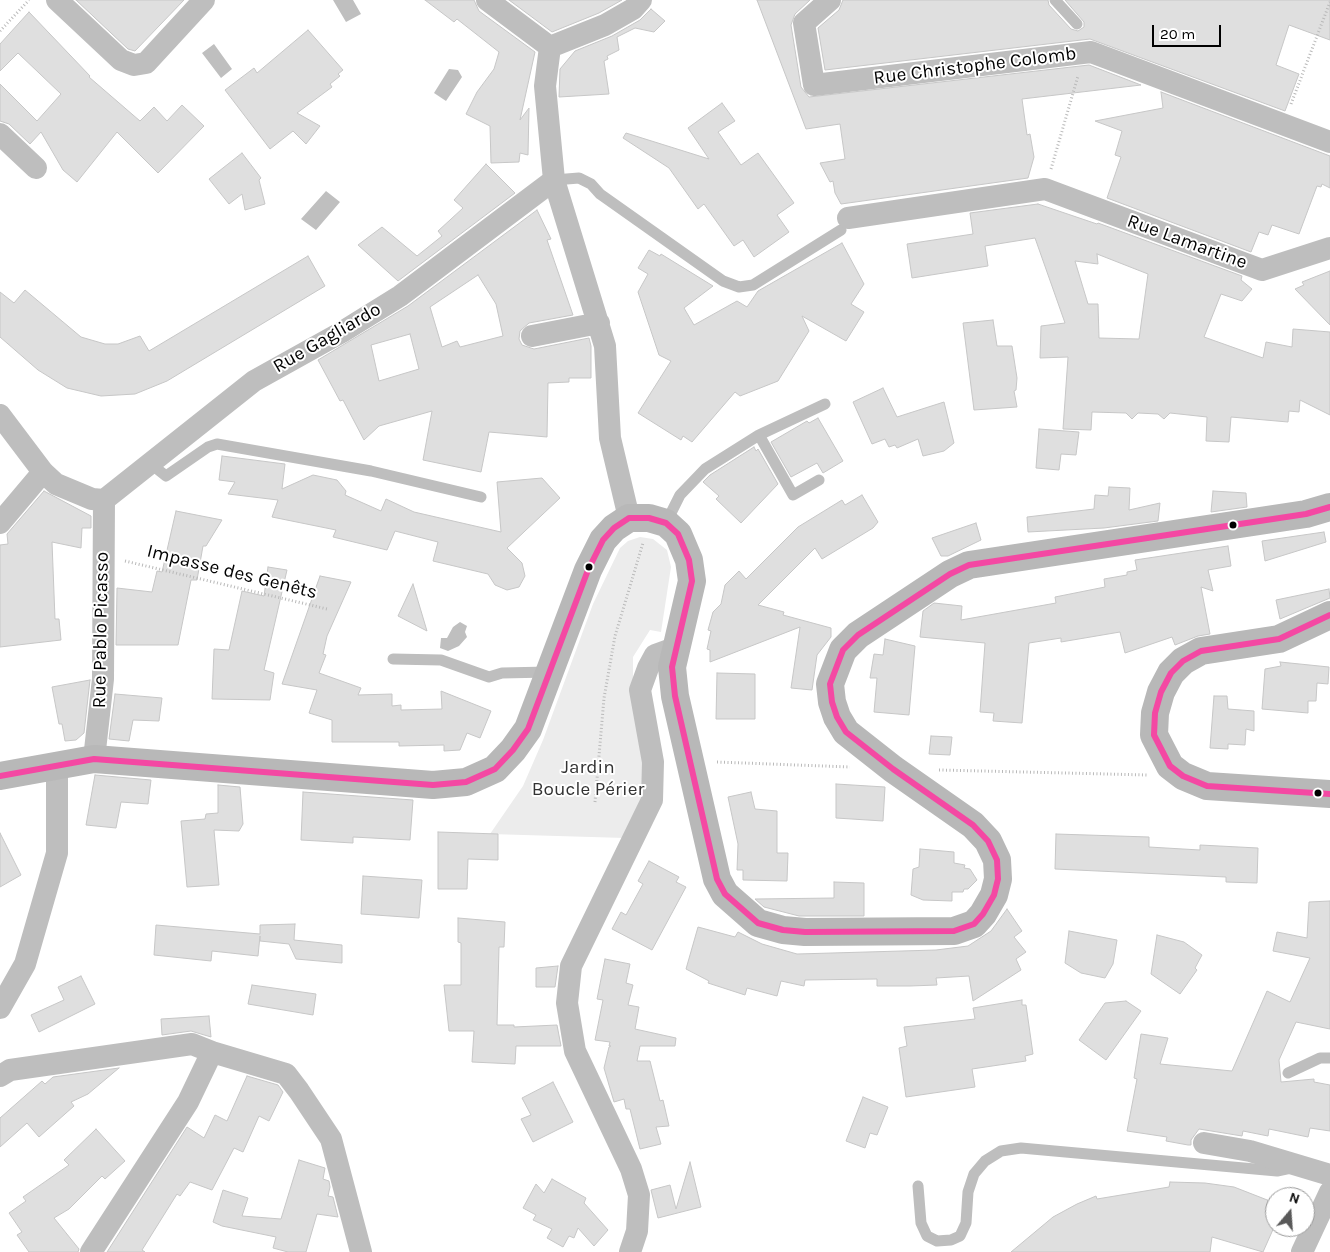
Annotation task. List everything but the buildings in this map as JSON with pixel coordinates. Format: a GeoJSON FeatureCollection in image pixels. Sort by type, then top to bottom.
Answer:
{"type":"FeatureCollection","features":[{"type":"Feature","properties":{"kind":"street"},"geometry":{"type":"LineString","coordinates":[[57,0],[121,60],[134,65],[146,63],[204,0]]}},
{"type":"Feature","properties":{"kind":"street"},"geometry":{"type":"LineString","coordinates":[[487,0],[550,47]]}},
{"type":"Feature","properties":{"kind":"street"},"geometry":{"type":"LineString","coordinates":[[550,47],[605,25],[634,8],[641,0]]}},
{"type":"Feature","properties":{"kind":"street","name":"Rue Christophe Colomb"},"geometry":{"type":"LineString","coordinates":[[830,0],[804,22],[814,85],[1091,52],[1330,142]]}},
{"type":"Feature","properties":{"kind":"street"},"geometry":{"type":"LineString","coordinates":[[550,47],[545,86],[554,180],[605,346],[610,438],[648,520]]}},
{"type":"Feature","properties":{"kind":"street"},"geometry":{"type":"LineString","coordinates":[[0,134],[36,168]]}},
{"type":"Feature","properties":{"kind":"street","name":"Rue Gagliardo"},"geometry":{"type":"LineString","coordinates":[[104,500],[254,381],[342,332],[400,296],[554,180]]}},
{"type":"Feature","properties":{"kind":"street","name":"Rue Lamartine"},"geometry":{"type":"LineString","coordinates":[[844,224],[1046,189],[1262,270],[1330,248]]}},
{"type":"Feature","properties":{"kind":"street"},"geometry":{"type":"LineString","coordinates":[[532,336],[599,323]]}},
{"type":"Feature","properties":{"kind":"street"},"geometry":{"type":"LineString","coordinates":[[0,415],[43,472],[56,484],[92,499],[104,500]]}},
{"type":"Feature","properties":{"kind":"street"},"geometry":{"type":"LineString","coordinates":[[0,523],[43,472]]}},
{"type":"Feature","properties":{"kind":"street","name":"Rue Pablo Picasso"},"geometry":{"type":"LineString","coordinates":[[94,759],[103,679],[104,500]]}},
{"type":"Feature","properties":{"kind":"street"},"geometry":{"type":"LineString","coordinates":[[0,776],[94,759],[433,785],[466,782],[495,768],[514,750],[528,730],[588,570],[603,540],[614,528],[648,520],[678,534],[686,550],[692,581],[672,667],[675,696],[717,879],[725,894],[758,923],[783,930],[805,932],[954,931],[974,924],[983,914],[994,895],[998,879],[997,860],[988,841],[973,825],[893,769],[846,732],[837,717],[832,702],[830,684],[843,650],[858,635],[950,574],[969,565],[1306,514],[1330,507]]}},
{"type":"Feature","properties":{"kind":"street"},"geometry":{"type":"LineString","coordinates":[[1330,615],[1279,639],[1201,651],[1183,661],[1171,673],[1161,692],[1155,714],[1154,735],[1170,766],[1183,776],[1207,786],[1330,794]]}},
{"type":"Feature","properties":{"kind":"street"},"geometry":{"type":"LineString","coordinates":[[630,1252],[637,1231],[639,1195],[631,1169],[575,1051],[567,1004],[572,966],[652,800],[653,762],[640,690],[648,668],[656,655],[677,647]]}},
{"type":"Feature","properties":{"kind":"street"},"geometry":{"type":"LineString","coordinates":[[0,1008],[25,964],[57,853],[57,765]]}},
{"type":"Feature","properties":{"kind":"street"},"geometry":{"type":"LineString","coordinates":[[0,1076],[10,1070],[192,1044],[212,1052],[286,1074],[331,1139],[361,1252]]}},
{"type":"Feature","properties":{"kind":"street"},"geometry":{"type":"LineString","coordinates":[[91,1252],[188,1102],[212,1052]]}},
{"type":"Feature","properties":{"kind":"street"},"geometry":{"type":"LineString","coordinates":[[1204,1143],[1250,1151],[1330,1174]]}},
{"type":"Feature","properties":{"kind":"street"},"geometry":{"type":"LineString","coordinates":[[1302,1252],[1330,1192]]}},
{"type":"Feature","properties":{"kind":"lane"},"geometry":{"type":"LineString","coordinates":[[1055,0],[1077,24]]}},
{"type":"Feature","properties":{"kind":"lane"},"geometry":{"type":"LineString","coordinates":[[554,180],[579,178],[591,184],[600,194],[723,282],[739,287],[753,285],[844,224]]}},
{"type":"Feature","properties":{"kind":"lane"},"geometry":{"type":"LineString","coordinates":[[648,520],[680,496],[705,469],[759,435],[825,404]]}},
{"type":"Feature","properties":{"kind":"lane"},"geometry":{"type":"LineString","coordinates":[[759,435],[793,495],[819,480]]}},
{"type":"Feature","properties":{"kind":"lane"},"geometry":{"type":"LineString","coordinates":[[151,464],[166,476],[208,447],[217,444],[371,471],[481,497]]}},
{"type":"Feature","properties":{"kind":"lane"},"geometry":{"type":"LineString","coordinates":[[393,659],[441,660],[489,676],[502,673],[550,672]]}},
{"type":"Feature","properties":{"kind":"lane"},"geometry":{"type":"LineString","coordinates":[[1288,1073],[1320,1058],[1330,1058]]}},
{"type":"Feature","properties":{"kind":"lane"},"geometry":{"type":"LineString","coordinates":[[918,1186],[921,1223],[927,1236],[937,1241],[951,1240],[960,1236],[966,1222],[968,1192],[974,1174],[985,1161],[1001,1151],[1021,1148],[1277,1171],[1302,1165]]}},
{"type":"Feature","properties":{"kind":"path"},"geometry":{"type":"LineString","coordinates":[[0,31],[29,0]]}},
{"type":"Feature","properties":{"kind":"path"},"geometry":{"type":"LineString","coordinates":[[1283,124],[1330,2]]}},
{"type":"Feature","properties":{"kind":"path"},"geometry":{"type":"LineString","coordinates":[[1046,189],[1085,53]]}},
{"type":"Feature","properties":{"kind":"path"},"geometry":{"type":"LineString","coordinates":[[595,802],[604,698],[615,636],[648,520]]}},
{"type":"Feature","properties":{"kind":"path","name":"Impasse des Genêts"},"geometry":{"type":"LineString","coordinates":[[131,562],[328,609]]}},
{"type":"Feature","properties":{"kind":"green space","name":"Jardin Boucle Périer"},"geometry":{"type":"Polygon","coordinates":[[[640,537],[653,539],[667,550],[671,567],[661,632],[650,630],[633,657],[633,692],[643,744],[644,797],[625,838],[490,834],[523,786],[543,740],[593,604],[620,548],[628,541],[640,537]]]}},
{"type":"Feature","properties":{"kind":"shaded area"},"geometry":{"type":"Polygon","coordinates":[[[333,0],[353,0],[361,14],[346,22],[333,0]]]}},
{"type":"Feature","properties":{"kind":"shaded area"},"geometry":{"type":"Polygon","coordinates":[[[214,44],[232,69],[221,78],[202,53],[214,44]]]}},
{"type":"Feature","properties":{"kind":"shaded area"},"geometry":{"type":"Polygon","coordinates":[[[449,69],[458,70],[462,77],[446,101],[434,93],[449,69]]]}},
{"type":"Feature","properties":{"kind":"shaded area"},"geometry":{"type":"Polygon","coordinates":[[[326,191],[340,202],[316,230],[301,219],[326,191]]]}},
{"type":"Feature","properties":{"kind":"shaded area"},"geometry":{"type":"Polygon","coordinates":[[[460,622],[467,626],[465,632],[467,637],[459,646],[448,651],[440,648],[441,638],[447,638],[453,627],[460,622]]]}},
{"type":"Feature","properties":{"kind":"transit line"},"geometry":{"type":"LineString","coordinates":[[0,776],[94,759],[433,785],[466,782],[495,769],[513,750],[528,729],[588,570],[603,540],[614,528],[629,518],[649,518],[666,523],[678,534],[689,560],[692,581],[672,667],[675,696],[717,879],[725,894],[758,923],[783,930],[805,932],[954,931],[974,924],[983,914],[994,895],[998,879],[997,860],[988,841],[973,825],[893,769],[846,732],[837,717],[832,702],[830,684],[843,650],[858,635],[950,574],[969,565],[1306,514],[1330,507]]}},
{"type":"Feature","properties":{"kind":"transit line"},"geometry":{"type":"LineString","coordinates":[[1330,615],[1279,639],[1201,651],[1183,661],[1171,673],[1161,692],[1155,713],[1154,735],[1170,766],[1183,776],[1207,786],[1330,794]]}}]}
